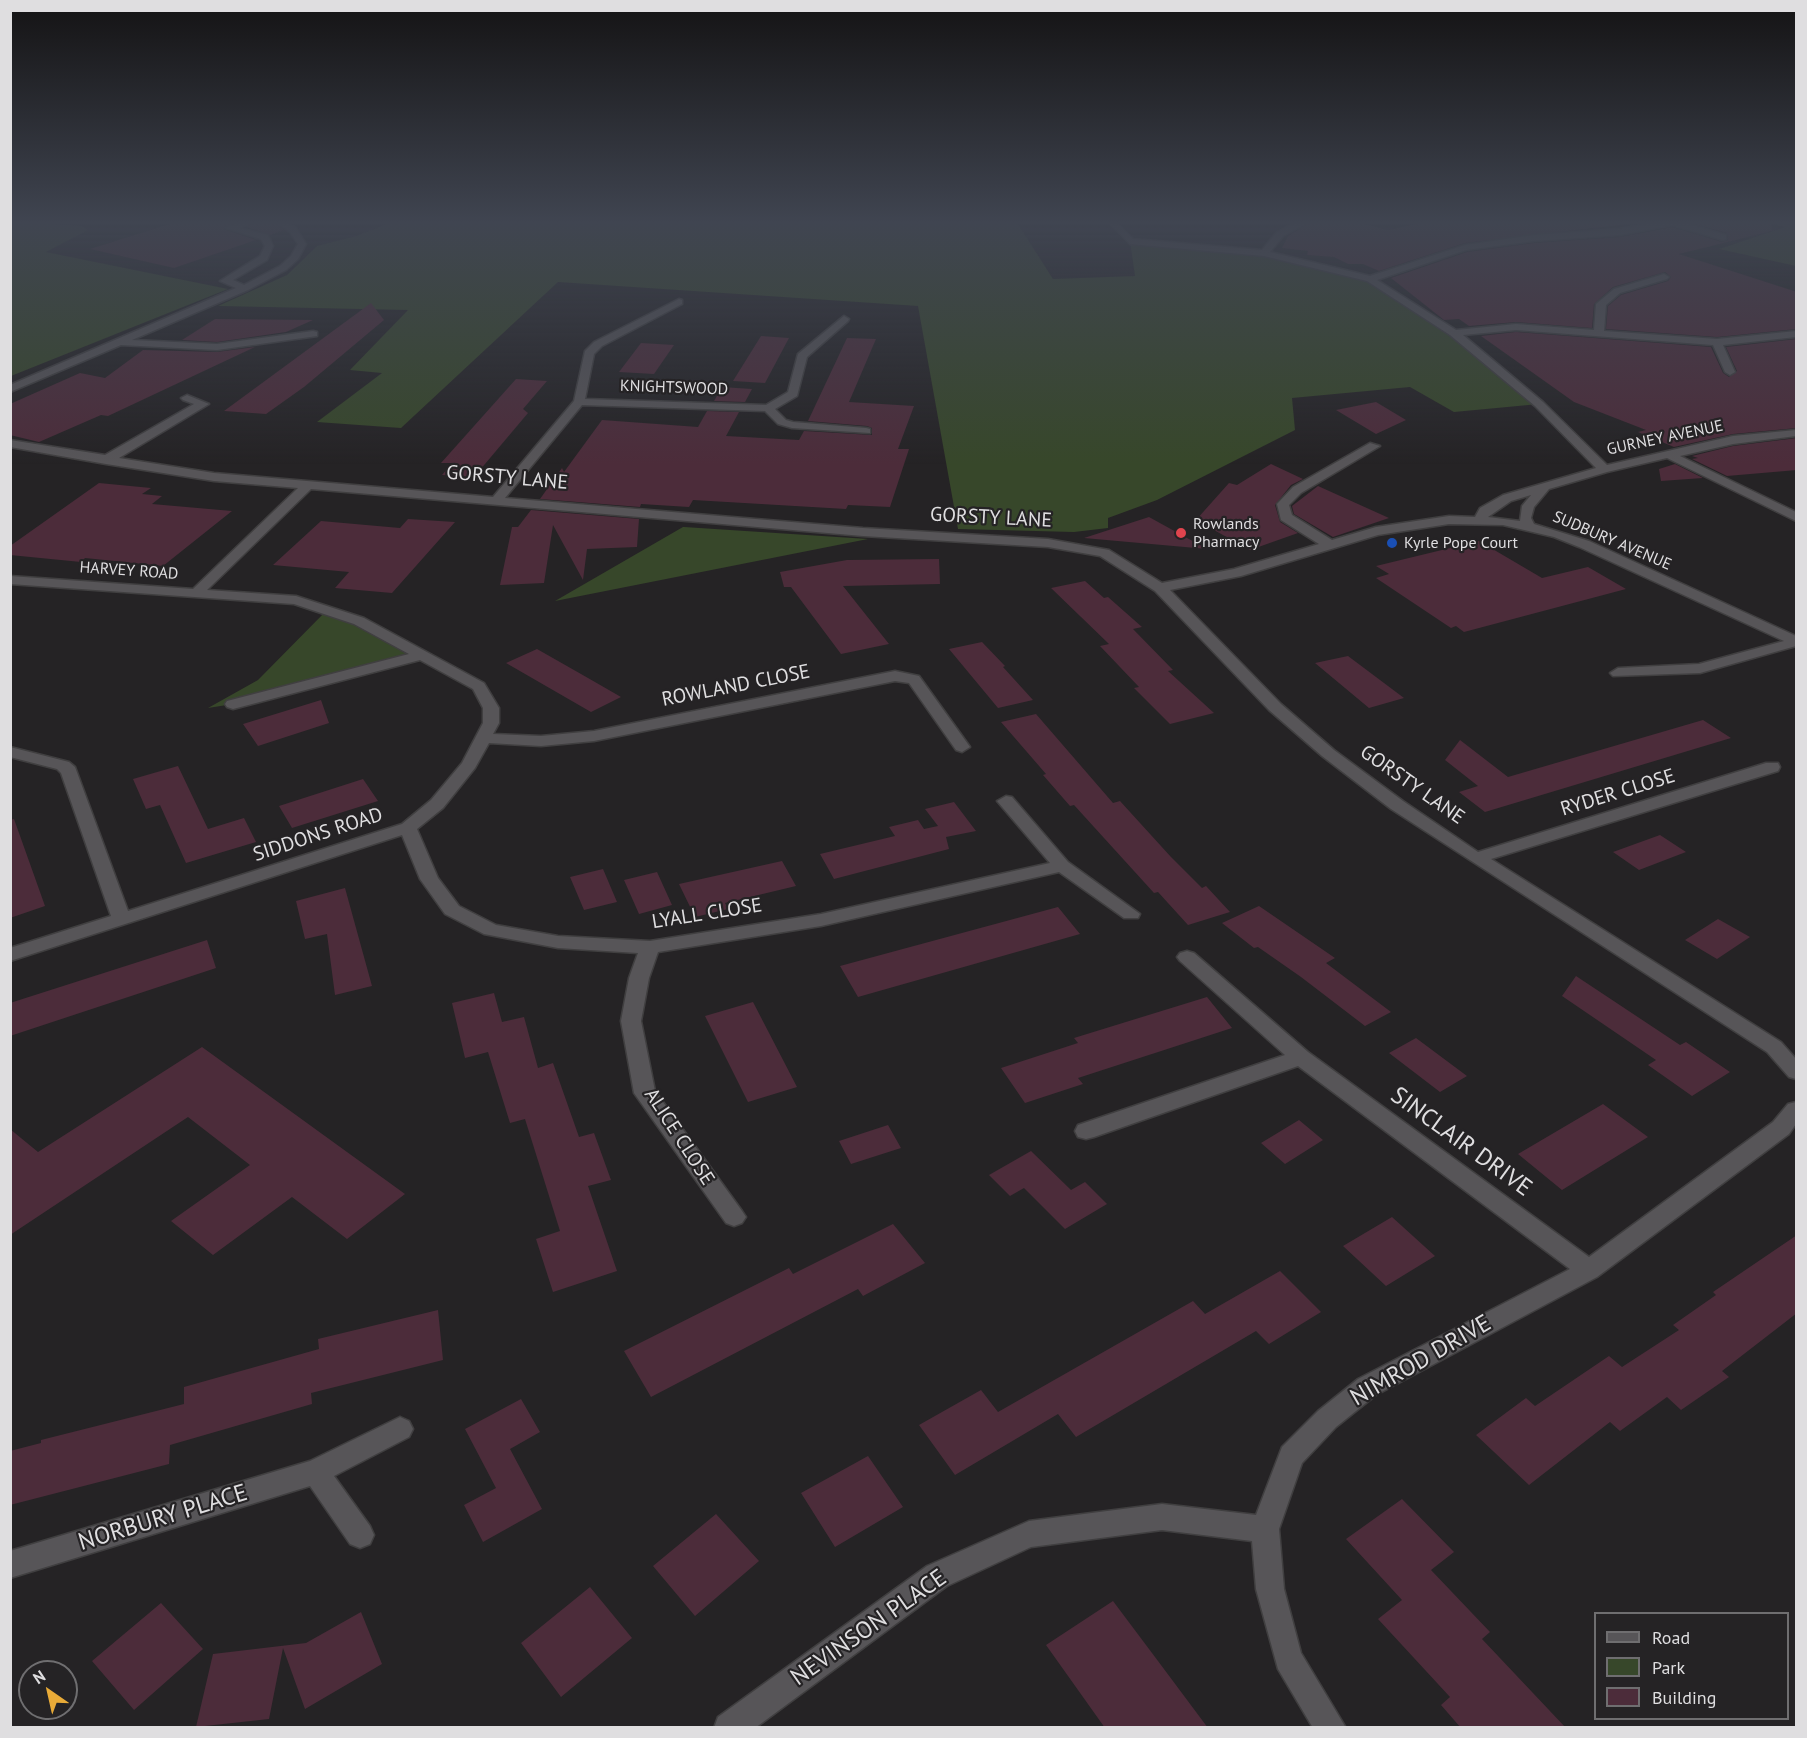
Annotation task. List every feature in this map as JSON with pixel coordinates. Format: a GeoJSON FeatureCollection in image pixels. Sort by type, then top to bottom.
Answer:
{"type":"FeatureCollection","features":[{"type":"Feature","properties":{"kind":"street"},"geometry":{"type":"LineString","coordinates":[[10,389],[212,302]]}},
{"type":"Feature","properties":{"kind":"street"},"geometry":{"type":"LineString","coordinates":[[497,500],[579,402],[589,353],[598,344],[679,302]]}},
{"type":"Feature","properties":{"kind":"street"},"geometry":{"type":"LineString","coordinates":[[1406,302],[1454,333],[1539,404],[1604,469]]}},
{"type":"Feature","properties":{"kind":"street"},"geometry":{"type":"LineString","coordinates":[[1599,331],[1601,304],[1603,302]]}},
{"type":"Feature","properties":{"kind":"street"},"geometry":{"type":"LineString","coordinates":[[844,319],[802,356],[793,394],[768,408],[782,422],[792,425],[866,431]]}},
{"type":"Feature","properties":{"kind":"street"},"geometry":{"type":"LineString","coordinates":[[1454,333],[1516,327],[1599,331],[1717,342],[1756,340],[1797,334]]}},
{"type":"Feature","properties":{"kind":"street"},"geometry":{"type":"LineString","coordinates":[[118,343],[217,347],[317,331],[298,346]]}},
{"type":"Feature","properties":{"kind":"street"},"geometry":{"type":"LineString","coordinates":[[1717,342],[1730,372]]}},
{"type":"Feature","properties":{"kind":"street"},"geometry":{"type":"LineString","coordinates":[[106,460],[203,404],[187,398]]}},
{"type":"Feature","properties":{"kind":"street","name":"KNIGHTSWOOD"},"geometry":{"type":"LineString","coordinates":[[579,402],[768,408]]}},
{"type":"Feature","properties":{"kind":"street","name":"GURNEY AVENUE"},"geometry":{"type":"LineString","coordinates":[[1480,520],[1485,511],[1507,498],[1604,469],[1733,440],[1797,433]]}},
{"type":"Feature","properties":{"kind":"street","name":"GORSTY LANE"},"geometry":{"type":"LineString","coordinates":[[10,442],[214,477],[863,532],[1071,546],[1104,553],[1160,588],[1275,707],[1328,753],[1397,805],[1476,858],[1774,1047],[1797,1072]]}},
{"type":"Feature","properties":{"kind":"street"},"geometry":{"type":"LineString","coordinates":[[1329,544],[1286,517],[1282,504],[1297,490],[1374,446]]}},
{"type":"Feature","properties":{"kind":"street"},"geometry":{"type":"LineString","coordinates":[[1667,454],[1797,517]]}},
{"type":"Feature","properties":{"kind":"street","name":"HARVEY ROAD"},"geometry":{"type":"LineString","coordinates":[[10,580],[196,593],[309,484]]}},
{"type":"Feature","properties":{"kind":"street"},"geometry":{"type":"LineString","coordinates":[[1528,526],[1525,518],[1528,506],[1544,488]]}},
{"type":"Feature","properties":{"kind":"street","name":"SUDBURY AVENUE"},"geometry":{"type":"LineString","coordinates":[[1160,588],[1236,573],[1329,544],[1419,524],[1480,520],[1528,526],[1584,544],[1797,642]]}},
{"type":"Feature","properties":{"kind":"street","name":"SIDDONS ROAD"},"geometry":{"type":"LineString","coordinates":[[10,956],[408,828],[437,804],[469,765],[491,723],[491,708],[479,686],[359,621],[296,600],[196,593]]}},
{"type":"Feature","properties":{"kind":"street"},"geometry":{"type":"LineString","coordinates":[[1618,673],[1700,668],[1797,642]]}},
{"type":"Feature","properties":{"kind":"street"},"geometry":{"type":"LineString","coordinates":[[233,704],[422,655]]}},
{"type":"Feature","properties":{"kind":"street","name":"ROWLAND CLOSE"},"geometry":{"type":"LineString","coordinates":[[483,738],[541,741],[594,736],[895,676],[914,679],[962,747]]}},
{"type":"Feature","properties":{"kind":"street"},"geometry":{"type":"LineString","coordinates":[[10,752],[63,765],[69,771],[122,919]]}},
{"type":"Feature","properties":{"kind":"street"},"geometry":{"type":"LineString","coordinates":[[10,767],[38,760]]}},
{"type":"Feature","properties":{"kind":"street","name":"RYDER CLOSE"},"geometry":{"type":"LineString","coordinates":[[1476,858],[1772,767]]}},
{"type":"Feature","properties":{"kind":"street"},"geometry":{"type":"LineString","coordinates":[[1006,801],[1062,866],[1131,914]]}},
{"type":"Feature","properties":{"kind":"street","name":"LYALL CLOSE"},"geometry":{"type":"LineString","coordinates":[[408,828],[429,879],[452,910],[491,930],[558,942],[650,947],[821,920],[1062,866]]}},
{"type":"Feature","properties":{"kind":"street","name":"ALICE CLOSE"},"geometry":{"type":"LineString","coordinates":[[650,947],[639,978],[631,1020],[645,1092],[734,1217]]}},
{"type":"Feature","properties":{"kind":"street","name":"SINCLAIR DRIVE"},"geometry":{"type":"LineString","coordinates":[[1187,957],[1301,1057],[1589,1270]]}},
{"type":"Feature","properties":{"kind":"street"},"geometry":{"type":"LineString","coordinates":[[1086,1131],[1301,1057]]}},
{"type":"Feature","properties":{"kind":"street","name":"NIMROD DRIVE"},"geometry":{"type":"LineString","coordinates":[[1331,1728],[1288,1659],[1270,1589],[1265,1529],[1291,1456],[1335,1412],[1367,1387],[1589,1270],[1781,1128],[1797,1110]]}},
{"type":"Feature","properties":{"kind":"street","name":"NORBURY PLACE"},"geometry":{"type":"LineString","coordinates":[[10,1565],[316,1472],[400,1429]]}},
{"type":"Feature","properties":{"kind":"street"},"geometry":{"type":"LineString","coordinates":[[316,1472],[360,1535]]}},
{"type":"Feature","properties":{"kind":"street","name":"NEVINSON PLACE"},"geometry":{"type":"LineString","coordinates":[[729,1728],[937,1576],[1029,1534],[1162,1517],[1265,1529]]}},
{"type":"Feature","properties":{"kind":"green space"},"geometry":{"type":"Polygon","coordinates":[[[11,302],[195,302],[11,376],[11,302]]]}},
{"type":"Feature","properties":{"kind":"green space"},"geometry":{"type":"Polygon","coordinates":[[[227,302],[536,302],[401,428],[317,422],[382,373],[350,370],[408,310],[218,306],[227,302]]]}},
{"type":"Feature","properties":{"kind":"green space"},"geometry":{"type":"Polygon","coordinates":[[[860,302],[1406,302],[1454,333],[1539,404],[1454,412],[1410,387],[1292,398],[1295,430],[1157,500],[1108,518],[1108,528],[1074,532],[958,529],[918,306],[860,302]]]}},
{"type":"Feature","properties":{"kind":"green space"},"geometry":{"type":"Polygon","coordinates":[[[684,527],[868,539],[555,601],[684,527]]]}},
{"type":"Feature","properties":{"kind":"green space"},"geometry":{"type":"Polygon","coordinates":[[[328,609],[422,655],[233,704],[208,708],[258,680],[328,609]]]}},
{"type":"Feature","properties":{"kind":"building"},"geometry":{"type":"Polygon","coordinates":[[[1421,302],[1596,302],[1592,328],[1516,322],[1469,326],[1459,319],[1444,320],[1421,302]]]}},
{"type":"Feature","properties":{"kind":"building"},"geometry":{"type":"Polygon","coordinates":[[[1613,302],[1797,302],[1797,329],[1717,337],[1606,329],[1608,306],[1613,302]]]}},
{"type":"Feature","properties":{"kind":"building"},"geometry":{"type":"Polygon","coordinates":[[[371,303],[384,320],[304,387],[266,414],[224,411],[371,303]]]}},
{"type":"Feature","properties":{"kind":"building"},"geometry":{"type":"Polygon","coordinates":[[[215,319],[313,320],[286,332],[217,342],[182,340],[215,319]]]}},
{"type":"Feature","properties":{"kind":"building"},"geometry":{"type":"Polygon","coordinates":[[[1516,332],[1711,347],[1723,373],[1729,377],[1737,371],[1726,347],[1797,339],[1797,428],[1733,434],[1674,447],[1638,432],[1646,430],[1574,402],[1481,336],[1516,332]]]}},
{"type":"Feature","properties":{"kind":"building"},"geometry":{"type":"Polygon","coordinates":[[[761,336],[789,338],[765,383],[733,381],[761,336]]]}},
{"type":"Feature","properties":{"kind":"building"},"geometry":{"type":"Polygon","coordinates":[[[847,338],[876,339],[849,402],[914,406],[898,449],[909,449],[890,507],[848,505],[846,509],[693,500],[689,507],[641,504],[640,507],[540,499],[562,468],[564,472],[602,420],[698,427],[707,411],[739,412],[726,436],[799,440],[804,431],[872,435],[872,428],[867,426],[808,421],[847,338]]]}},
{"type":"Feature","properties":{"kind":"building"},"geometry":{"type":"Polygon","coordinates":[[[641,343],[674,345],[654,374],[619,372],[641,343]]]}},
{"type":"Feature","properties":{"kind":"building"},"geometry":{"type":"Polygon","coordinates":[[[255,347],[108,416],[101,415],[39,442],[10,435],[10,404],[80,373],[105,378],[143,350],[217,352],[255,347]]]}},
{"type":"Feature","properties":{"kind":"building"},"geometry":{"type":"Polygon","coordinates":[[[516,379],[547,381],[523,409],[528,413],[474,477],[442,475],[452,463],[441,463],[516,379]]]}},
{"type":"Feature","properties":{"kind":"building"},"geometry":{"type":"Polygon","coordinates":[[[722,387],[752,389],[745,402],[714,401],[722,387]]]}},
{"type":"Feature","properties":{"kind":"building"},"geometry":{"type":"Polygon","coordinates":[[[1376,402],[1406,420],[1376,434],[1336,410],[1376,402]]]}},
{"type":"Feature","properties":{"kind":"building"},"geometry":{"type":"Polygon","coordinates":[[[1797,438],[1797,470],[1727,476],[1692,459],[1698,458],[1692,456],[1733,446],[1797,438]]]}},
{"type":"Feature","properties":{"kind":"building"},"geometry":{"type":"Polygon","coordinates":[[[1271,464],[1303,479],[1291,485],[1275,505],[1280,522],[1298,533],[1250,550],[1196,520],[1229,483],[1237,485],[1271,464]]]}},
{"type":"Feature","properties":{"kind":"building"},"geometry":{"type":"Polygon","coordinates":[[[1675,464],[1703,478],[1661,481],[1659,469],[1675,464]]]}},
{"type":"Feature","properties":{"kind":"building"},"geometry":{"type":"Polygon","coordinates":[[[99,483],[151,488],[142,494],[162,496],[152,504],[232,511],[163,566],[85,558],[81,562],[10,555],[10,546],[99,483]]]}},
{"type":"Feature","properties":{"kind":"building"},"geometry":{"type":"Polygon","coordinates":[[[1318,486],[1389,518],[1333,537],[1294,514],[1292,506],[1318,486]]]}},
{"type":"Feature","properties":{"kind":"building"},"geometry":{"type":"Polygon","coordinates":[[[531,510],[639,519],[637,547],[587,549],[583,580],[553,525],[544,583],[500,585],[512,527],[518,527],[531,510]]]}},
{"type":"Feature","properties":{"kind":"building"},"geometry":{"type":"Polygon","coordinates":[[[1149,517],[1207,549],[1084,538],[1149,517]]]}},
{"type":"Feature","properties":{"kind":"building"},"geometry":{"type":"Polygon","coordinates":[[[408,519],[455,522],[392,593],[335,588],[349,572],[273,565],[321,521],[400,528],[408,519]]]}},
{"type":"Feature","properties":{"kind":"building"},"geometry":{"type":"Polygon","coordinates":[[[1479,541],[1542,578],[1588,567],[1626,589],[1464,632],[1456,626],[1451,628],[1376,578],[1389,574],[1376,566],[1479,541]]]}},
{"type":"Feature","properties":{"kind":"building"},"geometry":{"type":"Polygon","coordinates":[[[939,559],[940,584],[843,586],[889,644],[841,654],[791,587],[784,587],[780,572],[847,560],[939,559]]]}},
{"type":"Feature","properties":{"kind":"building"},"geometry":{"type":"Polygon","coordinates":[[[1085,581],[1104,598],[1108,597],[1142,627],[1133,629],[1173,670],[1168,671],[1214,713],[1170,724],[1134,688],[1139,687],[1100,646],[1109,644],[1051,588],[1085,581]]]}},
{"type":"Feature","properties":{"kind":"building"},"geometry":{"type":"Polygon","coordinates":[[[982,642],[1033,700],[998,708],[949,649],[982,642]]]}},
{"type":"Feature","properties":{"kind":"building"},"geometry":{"type":"Polygon","coordinates":[[[537,649],[621,697],[591,712],[506,663],[537,649]]]}},
{"type":"Feature","properties":{"kind":"building"},"geometry":{"type":"Polygon","coordinates":[[[1348,656],[1404,698],[1369,708],[1315,663],[1348,656]]]}},
{"type":"Feature","properties":{"kind":"building"},"geometry":{"type":"Polygon","coordinates":[[[321,700],[329,723],[258,746],[243,724],[321,700]]]}},
{"type":"Feature","properties":{"kind":"building"},"geometry":{"type":"Polygon","coordinates":[[[1036,714],[1113,803],[1120,801],[1171,857],[1202,888],[1206,886],[1230,912],[1188,925],[1158,892],[1154,893],[1074,805],[1070,806],[1001,722],[1036,714]]]}},
{"type":"Feature","properties":{"kind":"building"},"geometry":{"type":"Polygon","coordinates":[[[1703,720],[1731,738],[1485,812],[1459,792],[1478,786],[1445,760],[1460,740],[1508,777],[1703,720]]]}},
{"type":"Feature","properties":{"kind":"building"},"geometry":{"type":"Polygon","coordinates":[[[178,766],[208,829],[244,818],[256,842],[186,863],[160,805],[146,809],[133,779],[178,766]]]}},
{"type":"Feature","properties":{"kind":"building"},"geometry":{"type":"Polygon","coordinates":[[[363,779],[378,801],[292,828],[279,806],[363,779]]]}},
{"type":"Feature","properties":{"kind":"building"},"geometry":{"type":"Polygon","coordinates":[[[954,802],[976,831],[946,837],[949,849],[834,879],[820,854],[895,836],[889,827],[918,820],[924,829],[938,826],[925,809],[954,802]]]}},
{"type":"Feature","properties":{"kind":"building"},"geometry":{"type":"Polygon","coordinates":[[[14,819],[45,906],[10,918],[10,820],[14,819]]]}},
{"type":"Feature","properties":{"kind":"building"},"geometry":{"type":"Polygon","coordinates":[[[1660,835],[1686,852],[1639,870],[1613,852],[1660,835]]]}},
{"type":"Feature","properties":{"kind":"building"},"geometry":{"type":"Polygon","coordinates":[[[782,861],[796,886],[725,903],[728,909],[695,917],[679,884],[782,861]]]}},
{"type":"Feature","properties":{"kind":"building"},"geometry":{"type":"Polygon","coordinates":[[[603,869],[617,902],[584,910],[570,877],[603,869]]]}},
{"type":"Feature","properties":{"kind":"building"},"geometry":{"type":"Polygon","coordinates":[[[657,872],[672,905],[639,914],[624,880],[657,872]]]}},
{"type":"Feature","properties":{"kind":"building"},"geometry":{"type":"Polygon","coordinates":[[[345,888],[372,986],[335,995],[327,934],[305,939],[296,901],[345,888]]]}},
{"type":"Feature","properties":{"kind":"building"},"geometry":{"type":"Polygon","coordinates":[[[1259,906],[1335,958],[1326,963],[1391,1012],[1365,1026],[1301,977],[1258,947],[1254,948],[1222,923],[1259,906]]]}},
{"type":"Feature","properties":{"kind":"building"},"geometry":{"type":"Polygon","coordinates":[[[1058,907],[1080,934],[858,997],[840,966],[1058,907]]]}},
{"type":"Feature","properties":{"kind":"building"},"geometry":{"type":"Polygon","coordinates":[[[1718,919],[1750,937],[1717,959],[1685,940],[1718,919]]]}},
{"type":"Feature","properties":{"kind":"building"},"geometry":{"type":"Polygon","coordinates":[[[207,940],[216,968],[10,1036],[10,1003],[207,940]]]}},
{"type":"Feature","properties":{"kind":"building"},"geometry":{"type":"Polygon","coordinates":[[[1576,976],[1680,1045],[1686,1042],[1730,1072],[1692,1096],[1648,1065],[1656,1060],[1562,996],[1576,976]]]}},
{"type":"Feature","properties":{"kind":"building"},"geometry":{"type":"Polygon","coordinates":[[[494,993],[502,1022],[524,1017],[538,1068],[553,1063],[579,1137],[594,1133],[611,1180],[588,1186],[617,1271],[553,1292],[536,1239],[560,1231],[525,1119],[510,1123],[488,1052],[465,1058],[452,1003],[494,993]]]}},
{"type":"Feature","properties":{"kind":"building"},"geometry":{"type":"Polygon","coordinates":[[[1207,997],[1232,1028],[1078,1078],[1083,1084],[1025,1103],[1001,1068],[1078,1043],[1074,1038],[1207,997]]]}},
{"type":"Feature","properties":{"kind":"building"},"geometry":{"type":"Polygon","coordinates":[[[753,1002],[797,1087],[748,1102],[705,1016],[753,1002]]]}},
{"type":"Feature","properties":{"kind":"building"},"geometry":{"type":"Polygon","coordinates":[[[1416,1038],[1467,1076],[1440,1092],[1389,1053],[1416,1038]]]}},
{"type":"Feature","properties":{"kind":"building"},"geometry":{"type":"Polygon","coordinates":[[[202,1047],[405,1194],[347,1239],[292,1197],[213,1255],[171,1221],[250,1165],[188,1117],[10,1235],[10,1129],[38,1152],[202,1047]]]}},
{"type":"Feature","properties":{"kind":"building"},"geometry":{"type":"Polygon","coordinates":[[[1603,1104],[1648,1137],[1562,1190],[1518,1154],[1603,1104]]]}},
{"type":"Feature","properties":{"kind":"building"},"geometry":{"type":"Polygon","coordinates":[[[1299,1120],[1323,1140],[1285,1164],[1261,1143],[1299,1120]]]}},
{"type":"Feature","properties":{"kind":"building"},"geometry":{"type":"Polygon","coordinates":[[[888,1125],[901,1148],[851,1164],[839,1141],[888,1125]]]}},
{"type":"Feature","properties":{"kind":"building"},"geometry":{"type":"Polygon","coordinates":[[[1031,1151],[1071,1190],[1085,1182],[1107,1204],[1065,1229],[1024,1188],[1010,1196],[989,1175],[1031,1151]]]}},
{"type":"Feature","properties":{"kind":"building"},"geometry":{"type":"Polygon","coordinates":[[[1392,1217],[1435,1256],[1386,1286],[1343,1246],[1392,1217]]]}},
{"type":"Feature","properties":{"kind":"building"},"geometry":{"type":"Polygon","coordinates":[[[893,1224],[925,1263],[863,1296],[858,1289],[651,1397],[624,1351],[789,1268],[793,1274],[893,1224]]]}},
{"type":"Feature","properties":{"kind":"building"},"geometry":{"type":"Polygon","coordinates":[[[1797,1235],[1797,1313],[1722,1371],[1729,1377],[1681,1410],[1667,1397],[1620,1431],[1610,1422],[1529,1485],[1476,1435],[1526,1398],[1535,1406],[1609,1356],[1622,1367],[1679,1330],[1673,1325],[1716,1295],[1713,1292],[1797,1235]]]}},
{"type":"Feature","properties":{"kind":"building"},"geometry":{"type":"Polygon","coordinates":[[[1280,1271],[1321,1312],[1269,1344],[1256,1331],[1076,1437],[1058,1414],[955,1475],[919,1425],[981,1390],[998,1412],[1193,1301],[1205,1314],[1280,1271]]]}},
{"type":"Feature","properties":{"kind":"building"},"geometry":{"type":"Polygon","coordinates":[[[438,1310],[443,1360],[311,1393],[312,1404],[170,1445],[169,1464],[10,1505],[10,1451],[41,1443],[41,1440],[184,1404],[184,1387],[319,1349],[318,1339],[438,1310]]]}},
{"type":"Feature","properties":{"kind":"building"},"geometry":{"type":"Polygon","coordinates":[[[521,1399],[540,1432],[510,1449],[542,1509],[483,1542],[464,1505],[496,1488],[465,1429],[521,1399]]]}},
{"type":"Feature","properties":{"kind":"building"},"geometry":{"type":"Polygon","coordinates":[[[868,1456],[903,1507],[835,1547],[801,1493],[868,1456]]]}},
{"type":"Feature","properties":{"kind":"building"},"geometry":{"type":"Polygon","coordinates":[[[1402,1499],[1454,1552],[1431,1570],[1490,1632],[1482,1639],[1566,1728],[1461,1728],[1441,1705],[1450,1697],[1378,1619],[1402,1600],[1346,1539],[1402,1499]]]}},
{"type":"Feature","properties":{"kind":"building"},"geometry":{"type":"Polygon","coordinates":[[[716,1514],[759,1561],[695,1616],[653,1566],[716,1514]]]}},
{"type":"Feature","properties":{"kind":"building"},"geometry":{"type":"Polygon","coordinates":[[[590,1587],[632,1638],[561,1697],[521,1643],[590,1587]]]}},
{"type":"Feature","properties":{"kind":"building"},"geometry":{"type":"Polygon","coordinates":[[[1113,1601],[1208,1728],[1105,1728],[1046,1645],[1113,1601]]]}},
{"type":"Feature","properties":{"kind":"building"},"geometry":{"type":"Polygon","coordinates":[[[161,1603],[203,1649],[134,1710],[92,1661],[161,1603]]]}},
{"type":"Feature","properties":{"kind":"building"},"geometry":{"type":"Polygon","coordinates":[[[361,1612],[382,1664],[305,1709],[283,1648],[269,1719],[196,1727],[213,1654],[306,1643],[361,1612]]]}},
{"type":"Feature","properties":{"kind":"place","name":"Rowlands Pharmacy"},"geometry":{"type":"Point","coordinates":[1181,533]}},
{"type":"Feature","properties":{"kind":"place","name":"Kyrle Pope Court"},"geometry":{"type":"Point","coordinates":[1392,543]}}]}
